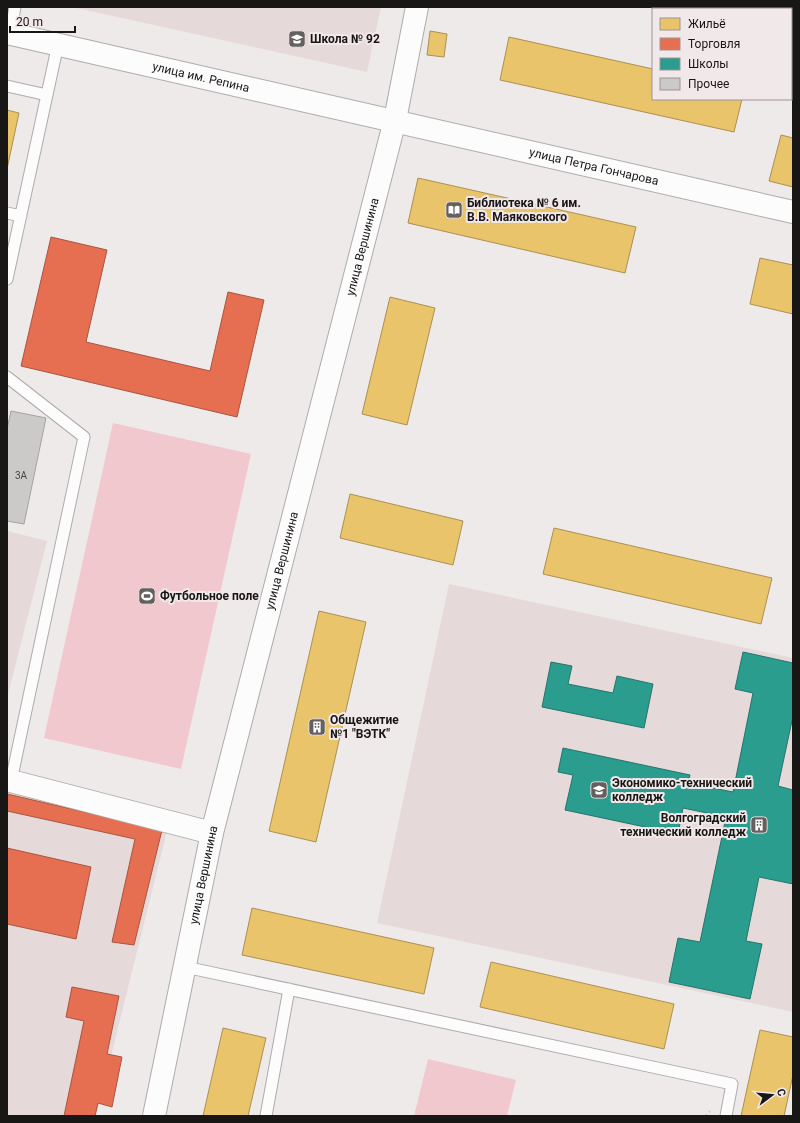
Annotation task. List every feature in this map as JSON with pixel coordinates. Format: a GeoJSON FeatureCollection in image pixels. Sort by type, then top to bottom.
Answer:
{"type":"FeatureCollection","features":[{"type":"Feature","properties":{"kind":"street","name":"улица Вершинина"},"geometry":{"type":"LineString","coordinates":[[154,1116],[212,832],[395,120],[417,7]]}},
{"type":"Feature","properties":{"kind":"street","name":"улица им. Репина"},"geometry":{"type":"LineString","coordinates":[[8,34],[395,120]]}},
{"type":"Feature","properties":{"kind":"street","name":"улица Петра Гончарова"},"geometry":{"type":"LineString","coordinates":[[395,120],[793,212]]}},
{"type":"Feature","properties":{"kind":"street"},"geometry":{"type":"LineString","coordinates":[[9,781],[212,832]]}},
{"type":"Feature","properties":{"kind":"lane"},"geometry":{"type":"LineString","coordinates":[[8,34],[15,7]]}},
{"type":"Feature","properties":{"kind":"lane"},"geometry":{"type":"LineString","coordinates":[[7,279],[58,44]]}},
{"type":"Feature","properties":{"kind":"lane"},"geometry":{"type":"LineString","coordinates":[[7,86],[47,95]]}},
{"type":"Feature","properties":{"kind":"lane"},"geometry":{"type":"LineString","coordinates":[[7,213],[21,216]]}},
{"type":"Feature","properties":{"kind":"lane"},"geometry":{"type":"LineString","coordinates":[[7,377],[84,436],[9,781]]}},
{"type":"Feature","properties":{"kind":"lane"},"geometry":{"type":"LineString","coordinates":[[185,967],[732,1084],[726,1116]]}},
{"type":"Feature","properties":{"kind":"lane"},"geometry":{"type":"LineString","coordinates":[[266,1116],[289,989]]}},
{"type":"Feature","properties":{"kind":"shaded area","name":"Школа № 92"},"geometry":{"type":"Polygon","coordinates":[[[72,7],[381,7],[367,72],[72,7]]]}},
{"type":"Feature","properties":{"kind":"shaded area","name":"Футбольное поле"},"geometry":{"type":"Polygon","coordinates":[[[113,423],[251,454],[181,769],[44,738],[113,423]]]}},
{"type":"Feature","properties":{"kind":"shaded area"},"geometry":{"type":"Polygon","coordinates":[[[7,531],[47,541],[7,698],[7,531]]]}},
{"type":"Feature","properties":{"kind":"shaded area","name":"Экономико-технический колледж"},"geometry":{"type":"Polygon","coordinates":[[[449,584],[793,658],[793,1012],[377,923],[449,584]]]}},
{"type":"Feature","properties":{"kind":"shaded area"},"geometry":{"type":"Polygon","coordinates":[[[7,784],[168,827],[96,1116],[7,1116],[7,784]]]}},
{"type":"Feature","properties":{"kind":"shaded area"},"geometry":{"type":"Polygon","coordinates":[[[428,1059],[516,1080],[507,1116],[414,1116],[428,1059]]]}},
{"type":"Feature","properties":{"kind":"building: Жильё"},"geometry":{"type":"Polygon","coordinates":[[[430,31],[447,34],[444,57],[427,55],[430,31]]]}},
{"type":"Feature","properties":{"kind":"building: Жильё"},"geometry":{"type":"Polygon","coordinates":[[[509,37],[652,69],[652,100],[742,100],[734,132],[500,80],[509,37]]]}},
{"type":"Feature","properties":{"kind":"building: Жильё"},"geometry":{"type":"Polygon","coordinates":[[[7,110],[19,113],[7,169],[7,110]]]}},
{"type":"Feature","properties":{"kind":"building: Жильё"},"geometry":{"type":"Polygon","coordinates":[[[781,135],[793,138],[793,187],[769,181],[781,135]]]}},
{"type":"Feature","properties":{"kind":"building: Жильё"},"geometry":{"type":"Polygon","coordinates":[[[418,178],[636,227],[625,273],[408,223],[418,178]]]}},
{"type":"Feature","properties":{"kind":"building: Жильё"},"geometry":{"type":"Polygon","coordinates":[[[760,258],[793,265],[793,314],[750,304],[760,258]]]}},
{"type":"Feature","properties":{"kind":"building: Жильё"},"geometry":{"type":"Polygon","coordinates":[[[390,297],[435,308],[407,425],[362,414],[390,297]]]}},
{"type":"Feature","properties":{"kind":"building: Жильё"},"geometry":{"type":"Polygon","coordinates":[[[350,494],[463,521],[453,565],[340,538],[350,494]]]}},
{"type":"Feature","properties":{"kind":"building: Жильё"},"geometry":{"type":"Polygon","coordinates":[[[554,528],[772,578],[761,624],[543,574],[554,528]]]}},
{"type":"Feature","properties":{"kind":"building: Жильё","name":"Общежитие №1 \"ВЭТК\""},"geometry":{"type":"Polygon","coordinates":[[[319,611],[366,622],[316,842],[269,831],[319,611]]]}},
{"type":"Feature","properties":{"kind":"building: Жильё"},"geometry":{"type":"Polygon","coordinates":[[[252,908],[434,948],[424,994],[242,955],[252,908]]]}},
{"type":"Feature","properties":{"kind":"building: Жильё"},"geometry":{"type":"Polygon","coordinates":[[[491,962],[674,1004],[664,1049],[480,1007],[491,962]]]}},
{"type":"Feature","properties":{"kind":"building: Жильё"},"geometry":{"type":"Polygon","coordinates":[[[223,1028],[266,1038],[248,1116],[203,1116],[223,1028]]]}},
{"type":"Feature","properties":{"kind":"building: Жильё"},"geometry":{"type":"Polygon","coordinates":[[[760,1030],[793,1037],[793,1075],[784,1116],[741,1116],[760,1030]]]}},
{"type":"Feature","properties":{"kind":"building: Торговля"},"geometry":{"type":"Polygon","coordinates":[[[51,237],[107,250],[86,342],[210,371],[228,292],[264,300],[237,417],[21,366],[51,237]]]}},
{"type":"Feature","properties":{"kind":"building: Торговля"},"geometry":{"type":"Polygon","coordinates":[[[7,794],[162,830],[134,945],[112,942],[135,839],[7,811],[7,794]]]}},
{"type":"Feature","properties":{"kind":"building: Торговля"},"geometry":{"type":"Polygon","coordinates":[[[7,848],[91,867],[76,939],[7,924],[7,848]]]}},
{"type":"Feature","properties":{"kind":"building: Торговля"},"geometry":{"type":"Polygon","coordinates":[[[72,987],[119,996],[107,1054],[122,1057],[112,1107],[98,1103],[95,1116],[64,1116],[84,1021],[66,1017],[72,987]]]}},
{"type":"Feature","properties":{"kind":"building: Школы","name":"Волгоградский технический колледж"},"geometry":{"type":"Polygon","coordinates":[[[743,652],[793,663],[793,716],[778,786],[793,790],[793,884],[759,877],[746,941],[762,944],[750,999],[669,982],[678,938],[700,942],[726,817],[683,808],[678,834],[565,810],[573,775],[558,772],[563,748],[690,775],[688,783],[733,792],[753,693],[735,689],[743,652]]]}},
{"type":"Feature","properties":{"kind":"building: Школы"},"geometry":{"type":"Polygon","coordinates":[[[551,662],[572,666],[568,684],[613,693],[617,676],[653,684],[644,728],[542,707],[551,662]]]}},
{"type":"Feature","properties":{"kind":"building: Прочее"},"geometry":{"type":"Polygon","coordinates":[[[11,411],[46,418],[24,524],[7,521],[7,429],[11,411]]]}},
{"type":"Feature","properties":{"kind":"place","name":"Школа № 92"},"geometry":{"type":"Point","coordinates":[297,39]}},
{"type":"Feature","properties":{"kind":"place","name":"Библиотека № 6 им. В.В. Маяковского"},"geometry":{"type":"Point","coordinates":[454,210]}},
{"type":"Feature","properties":{"kind":"place","name":"Футбольное поле"},"geometry":{"type":"Point","coordinates":[147,596]}},
{"type":"Feature","properties":{"kind":"place","name":"Общежитие №1 \"ВЭТК\""},"geometry":{"type":"Point","coordinates":[317,727]}},
{"type":"Feature","properties":{"kind":"place","name":"Экономико-технический колледж"},"geometry":{"type":"Point","coordinates":[599,790]}},
{"type":"Feature","properties":{"kind":"place","name":"Волгоградский технический колледж"},"geometry":{"type":"Point","coordinates":[759,825]}}]}
